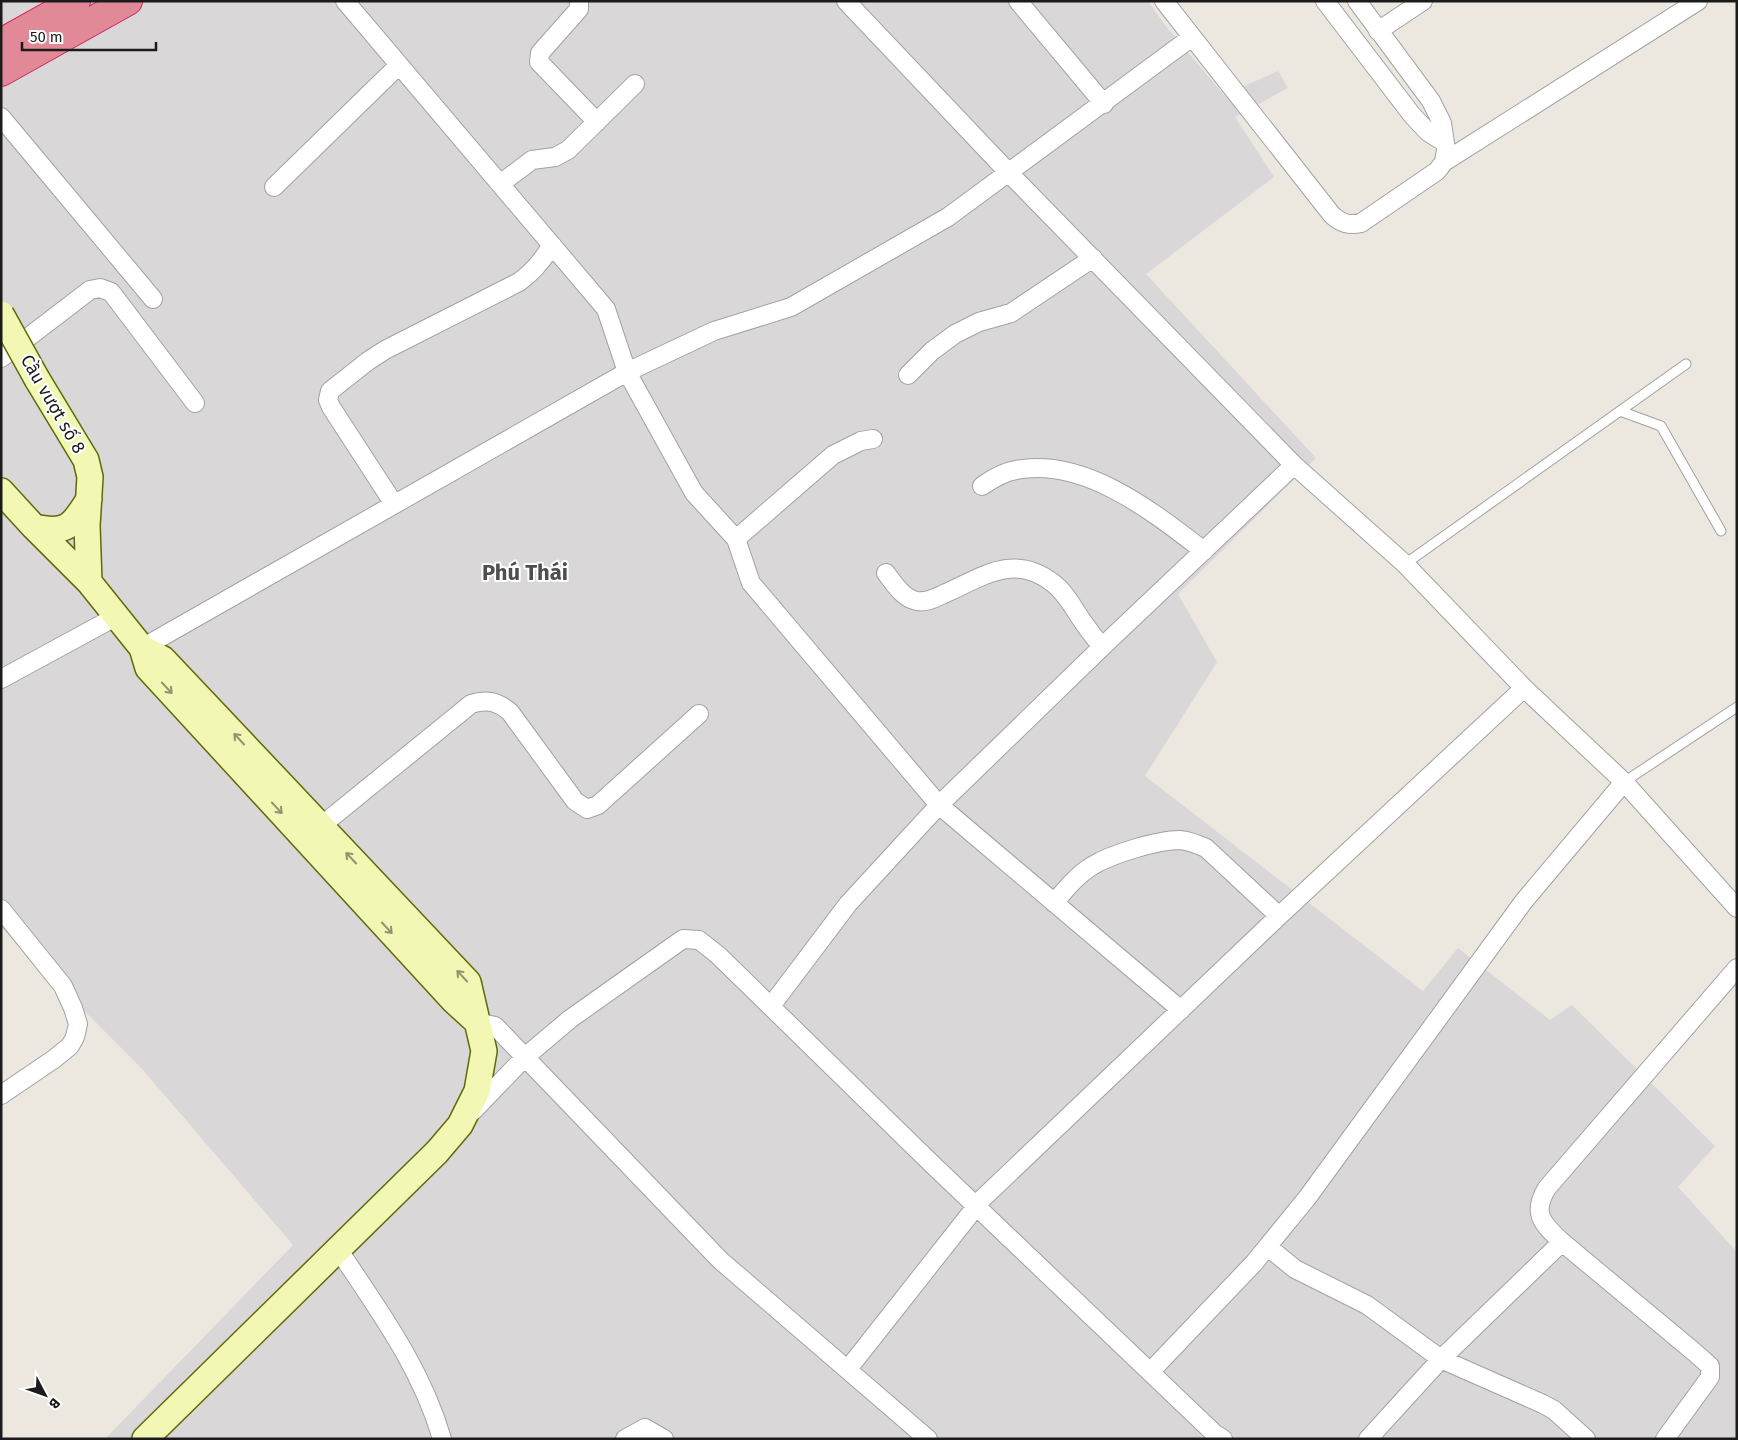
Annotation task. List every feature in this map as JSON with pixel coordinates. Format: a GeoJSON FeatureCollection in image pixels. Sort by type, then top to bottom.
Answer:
{"type":"FeatureCollection","features":[{"type":"Feature","properties":{"kind":"highway"},"geometry":{"type":"LineString","coordinates":[[1,44],[76,1]]}},
{"type":"Feature","properties":{"kind":"highway"},"geometry":{"type":"LineString","coordinates":[[1,72],[128,1]]}},
{"type":"Feature","properties":{"kind":"street"},"geometry":{"type":"LineString","coordinates":[[345,1],[606,309],[626,372],[694,494],[736,539],[751,583],[939,805],[1181,1010]]}},
{"type":"Feature","properties":{"kind":"street"},"geometry":{"type":"LineString","coordinates":[[579,1],[579,8],[540,53],[539,62],[597,122]]}},
{"type":"Feature","properties":{"kind":"street"},"geometry":{"type":"LineString","coordinates":[[846,1],[1009,173],[1294,465],[1405,564],[1524,688],[1624,782],[1737,908]]}},
{"type":"Feature","properties":{"kind":"street"},"geometry":{"type":"LineString","coordinates":[[1018,1],[1104,104]]}},
{"type":"Feature","properties":{"kind":"street"},"geometry":{"type":"LineString","coordinates":[[1164,1],[1332,215],[1338,220],[1353,225],[1362,223],[1437,171],[1444,162],[1698,1]]}},
{"type":"Feature","properties":{"kind":"street"},"geometry":{"type":"LineString","coordinates":[[1325,1],[1412,115],[1428,132],[1444,142]]}},
{"type":"Feature","properties":{"kind":"street"},"geometry":{"type":"LineString","coordinates":[[1356,1],[1431,101],[1442,123],[1446,150],[1444,162]]}},
{"type":"Feature","properties":{"kind":"street"},"geometry":{"type":"LineString","coordinates":[[1378,31],[1423,1]]}},
{"type":"Feature","properties":{"kind":"street"},"geometry":{"type":"LineString","coordinates":[[142,648],[626,372],[714,331],[791,307],[948,217],[1104,104],[1192,37]]}},
{"type":"Feature","properties":{"kind":"street"},"geometry":{"type":"LineString","coordinates":[[274,188],[399,65]]}},
{"type":"Feature","properties":{"kind":"street"},"geometry":{"type":"LineString","coordinates":[[500,184],[532,160],[562,154],[635,84]]}},
{"type":"Feature","properties":{"kind":"street"},"geometry":{"type":"LineString","coordinates":[[1,117],[153,299]]}},
{"type":"Feature","properties":{"kind":"street"},"geometry":{"type":"LineString","coordinates":[[394,504],[331,407],[328,400],[330,391],[385,350],[519,282],[530,274],[544,259],[552,245]]}},
{"type":"Feature","properties":{"kind":"street"},"geometry":{"type":"LineString","coordinates":[[908,375],[932,351],[955,334],[979,322],[1011,313],[1093,258]]}},
{"type":"Feature","properties":{"kind":"street"},"geometry":{"type":"LineString","coordinates":[[1,358],[90,290],[100,288],[111,292],[195,403]]}},
{"type":"Feature","properties":{"kind":"street","name":"Cầu vượt số 8"},"geometry":{"type":"LineString","coordinates":[[1,314],[37,379],[86,460],[90,477],[87,526],[89,582]]}},
{"type":"Feature","properties":{"kind":"street"},"geometry":{"type":"LineString","coordinates":[[736,539],[833,455],[861,441],[873,439]]}},
{"type":"Feature","properties":{"kind":"street"},"geometry":{"type":"LineString","coordinates":[[771,1006],[848,904],[939,805],[1294,465]]}},
{"type":"Feature","properties":{"kind":"street"},"geometry":{"type":"LineString","coordinates":[[982,486],[999,475],[1015,470],[1038,467],[1074,474],[1091,479],[1134,501],[1164,520],[1204,551]]}},
{"type":"Feature","properties":{"kind":"street"},"geometry":{"type":"LineString","coordinates":[[1,490],[34,527],[89,582],[142,648],[148,668],[447,994],[476,1022],[495,1026],[720,1260],[928,1439]]}},
{"type":"Feature","properties":{"kind":"street"},"geometry":{"type":"LineString","coordinates":[[34,527],[61,530],[81,513],[89,499]]}},
{"type":"Feature","properties":{"kind":"street"},"geometry":{"type":"LineString","coordinates":[[886,573],[899,590],[911,599],[918,601],[934,599],[996,570],[1012,568],[1024,570],[1044,577],[1062,591],[1102,647]]}},
{"type":"Feature","properties":{"kind":"street"},"geometry":{"type":"LineString","coordinates":[[1,679],[117,616]]}},
{"type":"Feature","properties":{"kind":"street"},"geometry":{"type":"LineString","coordinates":[[142,648],[163,659],[468,982],[484,1050],[477,1091],[460,1125]]}},
{"type":"Feature","properties":{"kind":"street"},"geometry":{"type":"LineString","coordinates":[[848,1369],[982,1199],[1279,916],[1524,688]]}},
{"type":"Feature","properties":{"kind":"street"},"geometry":{"type":"LineString","coordinates":[[322,826],[471,704],[482,701],[493,702],[502,705],[510,712],[575,802],[586,809],[598,805],[699,714]]}},
{"type":"Feature","properties":{"kind":"street"},"geometry":{"type":"LineString","coordinates":[[1150,1372],[1268,1247],[1307,1198],[1524,901],[1624,782]]}},
{"type":"Feature","properties":{"kind":"street"},"geometry":{"type":"LineString","coordinates":[[1054,904],[1067,888],[1091,866],[1140,848],[1182,840],[1206,848],[1279,916]]}},
{"type":"Feature","properties":{"kind":"street"},"geometry":{"type":"LineString","coordinates":[[1,909],[63,986],[74,1008],[78,1024],[75,1037],[70,1046],[1,1095]]}},
{"type":"Feature","properties":{"kind":"street"},"geometry":{"type":"LineString","coordinates":[[145,1439],[437,1152],[525,1057],[570,1019],[683,939],[700,940],[718,955],[1216,1437]]}},
{"type":"Feature","properties":{"kind":"street"},"geometry":{"type":"LineString","coordinates":[[1665,1439],[1710,1377],[1710,1366],[1562,1242],[1542,1221],[1539,1210],[1540,1199],[1546,1188],[1737,968]]}},
{"type":"Feature","properties":{"kind":"street"},"geometry":{"type":"LineString","coordinates":[[1368,1439],[1442,1359],[1562,1242]]}},
{"type":"Feature","properties":{"kind":"street"},"geometry":{"type":"LineString","coordinates":[[1268,1247],[1296,1269],[1367,1304],[1442,1359],[1554,1410],[1586,1439]]}},
{"type":"Feature","properties":{"kind":"street"},"geometry":{"type":"LineString","coordinates":[[338,1249],[403,1348],[421,1381],[434,1412],[442,1439]]}},
{"type":"Feature","properties":{"kind":"street"},"geometry":{"type":"LineString","coordinates":[[625,1439],[645,1428],[664,1439]]}},
{"type":"Feature","properties":{"kind":"lane"},"geometry":{"type":"LineString","coordinates":[[1405,564],[1686,364]]}},
{"type":"Feature","properties":{"kind":"lane"},"geometry":{"type":"LineString","coordinates":[[1620,411],[1661,426],[1721,531]]}},
{"type":"Feature","properties":{"kind":"lane"},"geometry":{"type":"LineString","coordinates":[[1624,782],[1737,707]]}},
{"type":"Feature","properties":{"kind":"shaded area"},"geometry":{"type":"Polygon","coordinates":[[[1,1],[1148,1],[1165,25],[1224,95],[1278,71],[1288,88],[1235,117],[1274,177],[1146,274],[1316,458],[1178,594],[1217,662],[1145,776],[1423,991],[1458,948],[1550,1020],[1572,1005],[1715,1146],[1678,1187],[1737,1252],[1737,1439],[105,1439],[293,1245],[143,1070],[1,927],[1,1]]]}},
{"type":"Feature","properties":{"kind":"district","name":"Phú Thái"},"geometry":{"type":"Point","coordinates":[525,572]}}]}
